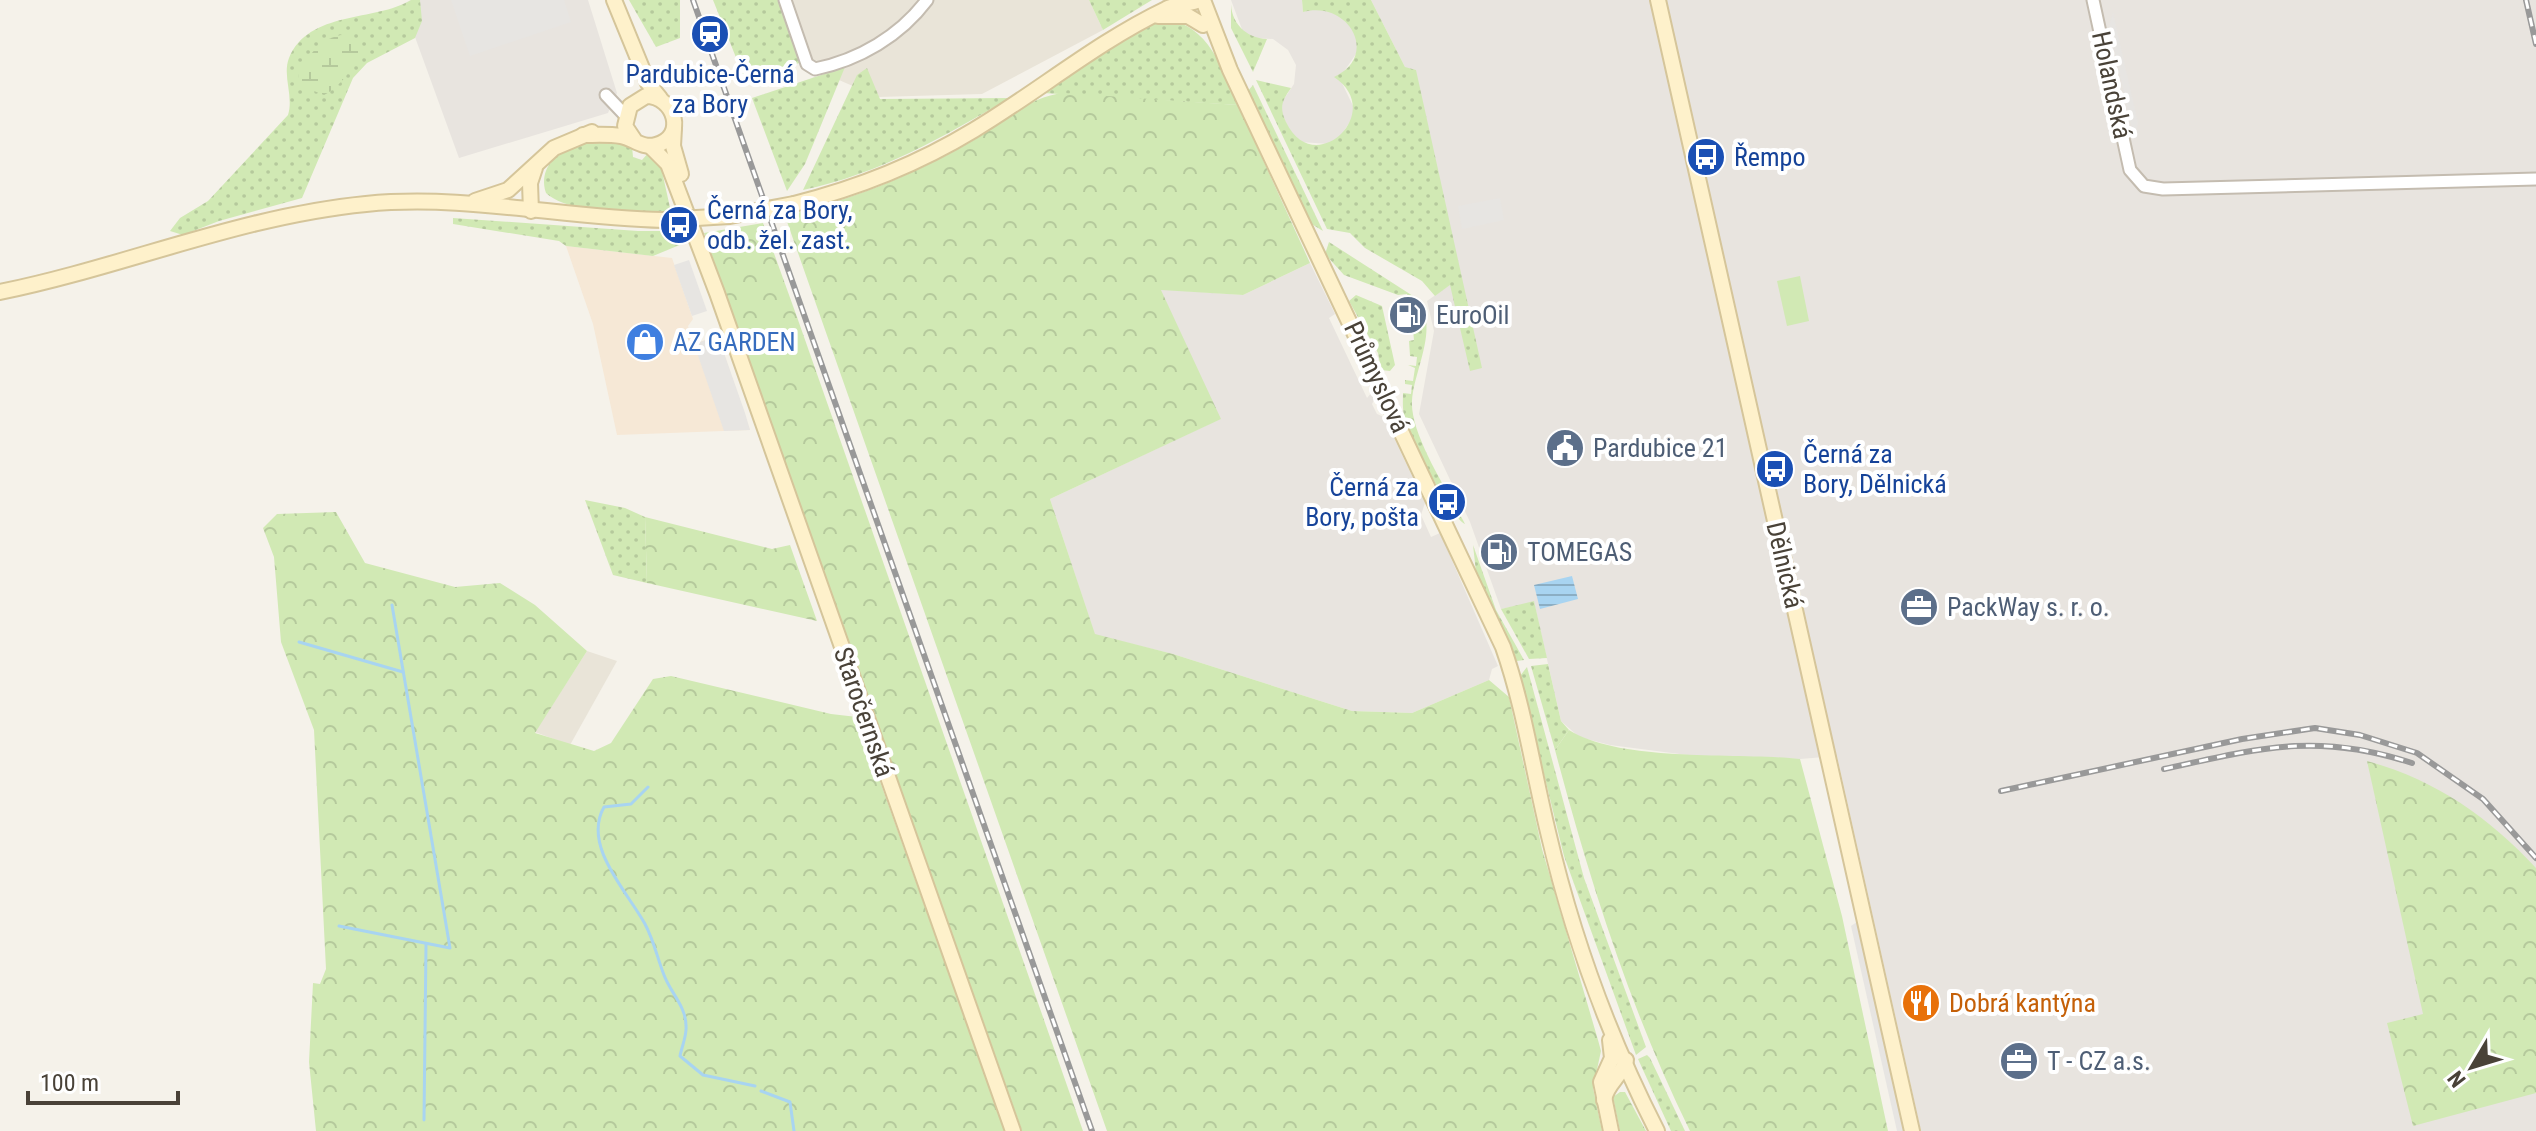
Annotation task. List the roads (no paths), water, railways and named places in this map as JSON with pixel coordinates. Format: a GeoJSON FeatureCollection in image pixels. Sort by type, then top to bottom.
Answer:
{"type":"FeatureCollection","features":[{"type":"Feature","properties":{"kind":"main road"},"geometry":{"type":"LineString","coordinates":[[613,0],[649,87],[673,111],[674,125],[667,139],[641,148]]}},
{"type":"Feature","properties":{"kind":"main road"},"geometry":{"type":"LineString","coordinates":[[613,0],[638,84],[629,109],[627,132],[641,148]]}},
{"type":"Feature","properties":{"kind":"main road"},"geometry":{"type":"LineString","coordinates":[[1109,41],[1163,0]]}},
{"type":"Feature","properties":{"kind":"main road"},"geometry":{"type":"LineString","coordinates":[[0,292],[95,270],[246,226],[320,210],[369,204],[466,203],[663,220],[730,216],[794,204],[836,193],[920,160],[1109,41],[1146,20],[1193,0]]}},
{"type":"Feature","properties":{"kind":"main road","name":"Průmyslová"},"geometry":{"type":"LineString","coordinates":[[1193,0],[1203,25],[1230,70]]}},
{"type":"Feature","properties":{"kind":"main road","name":"Průmyslová"},"geometry":{"type":"LineString","coordinates":[[1193,0],[1230,70],[1504,650],[1532,761]]}},
{"type":"Feature","properties":{"kind":"main road","name":"Dělnická"},"geometry":{"type":"LineString","coordinates":[[1658,0],[1912,1131]]}},
{"type":"Feature","properties":{"kind":"main road"},"geometry":{"type":"LineString","coordinates":[[1146,20],[1175,15],[1192,17],[1203,25]]}},
{"type":"Feature","properties":{"kind":"main road"},"geometry":{"type":"LineString","coordinates":[[466,203],[504,193],[554,148],[616,125],[629,109],[650,96],[664,101]]}},
{"type":"Feature","properties":{"kind":"main road","name":"Staročernská"},"geometry":{"type":"LineString","coordinates":[[674,125],[675,157],[717,293]]}},
{"type":"Feature","properties":{"kind":"main road"},"geometry":{"type":"LineString","coordinates":[[583,135],[622,136],[641,148]]}},
{"type":"Feature","properties":{"kind":"main road","name":"Staročernská"},"geometry":{"type":"LineString","coordinates":[[641,148],[668,164],[717,293],[1013,1131]]}},
{"type":"Feature","properties":{"kind":"main road"},"geometry":{"type":"LineString","coordinates":[[531,211],[530,183],[539,162]]}},
{"type":"Feature","properties":{"kind":"main road"},"geometry":{"type":"LineString","coordinates":[[1532,761],[1553,855],[1603,1011],[1612,1054],[1601,1080],[1611,1131]]}},
{"type":"Feature","properties":{"kind":"main road"},"geometry":{"type":"LineString","coordinates":[[1532,761],[1565,878],[1626,1043],[1635,1084],[1657,1131]]}},
{"type":"Feature","properties":{"kind":"main road"},"geometry":{"type":"LineString","coordinates":[[1603,1011],[1667,1131]]}},
{"type":"Feature","properties":{"kind":"main road"},"geometry":{"type":"LineString","coordinates":[[1608,1067],[1616,1062],[1629,1061]]}},
{"type":"Feature","properties":{"kind":"main road"},"geometry":{"type":"LineString","coordinates":[[1604,1100],[1606,1090],[1629,1061]]}},
{"type":"Feature","properties":{"kind":"main road"},"geometry":{"type":"LineString","coordinates":[[1616,1081],[1626,1078],[1635,1084]]}},
{"type":"Feature","properties":{"kind":"street"},"geometry":{"type":"LineString","coordinates":[[785,0],[810,68],[821,68],[872,48],[908,22],[927,0]]}},
{"type":"Feature","properties":{"kind":"street","name":"Holandská"},"geometry":{"type":"LineString","coordinates":[[2093,0],[2130,170],[2144,186],[2163,189],[2536,179]]}},
{"type":"Feature","properties":{"kind":"water"},"geometry":{"type":"Polygon","coordinates":[[[1572,576],[1578,599],[1540,609],[1534,585],[1572,576]]]}},
{"type":"Feature","properties":{"kind":"waterway"},"geometry":{"type":"LineString","coordinates":[[339,926],[450,948],[392,605]]}},
{"type":"Feature","properties":{"kind":"waterway"},"geometry":{"type":"LineString","coordinates":[[299,642],[403,672]]}},
{"type":"Feature","properties":{"kind":"waterway"},"geometry":{"type":"LineString","coordinates":[[648,787],[631,804],[604,807],[599,822],[603,852],[618,883],[645,924],[667,981],[681,1006],[686,1029],[680,1056],[703,1075],[755,1086]]}},
{"type":"Feature","properties":{"kind":"waterway"},"geometry":{"type":"LineString","coordinates":[[424,1120],[426,944]]}},
{"type":"Feature","properties":{"kind":"waterway"},"geometry":{"type":"LineString","coordinates":[[761,1091],[790,1102],[794,1131]]}},
{"type":"Feature","properties":{"kind":"railway"},"geometry":{"type":"LineString","coordinates":[[693,0],[1092,1131]]}},
{"type":"Feature","properties":{"kind":"railway"},"geometry":{"type":"LineString","coordinates":[[2526,0],[2536,44]]}},
{"type":"Feature","properties":{"kind":"railway"},"geometry":{"type":"LineString","coordinates":[[2001,791],[2242,739],[2315,728],[2360,735],[2417,753],[2483,799],[2536,858]]}},
{"type":"Feature","properties":{"kind":"railway"},"geometry":{"type":"LineString","coordinates":[[2164,769],[2288,746],[2347,748],[2412,763]]}},
{"type":"Feature","properties":{"kind":"place","name":"Pardubice-Černá za Bory"},"geometry":{"type":"Point","coordinates":[710,34]}},
{"type":"Feature","properties":{"kind":"place","name":"Řempo"},"geometry":{"type":"Point","coordinates":[1706,157]}},
{"type":"Feature","properties":{"kind":"place","name":"Černá za Bory, odb. žel. zast."},"geometry":{"type":"Point","coordinates":[679,225]}},
{"type":"Feature","properties":{"kind":"place","name":"EuroOil"},"geometry":{"type":"Point","coordinates":[1408,315]}},
{"type":"Feature","properties":{"kind":"place","name":"AZ GARDEN"},"geometry":{"type":"Point","coordinates":[645,342]}},
{"type":"Feature","properties":{"kind":"place","name":"Pardubice 21"},"geometry":{"type":"Point","coordinates":[1565,448]}},
{"type":"Feature","properties":{"kind":"place","name":"Černá za Bory, Dělnická"},"geometry":{"type":"Point","coordinates":[1775,469]}},
{"type":"Feature","properties":{"kind":"place","name":"Černá za Bory, pošta"},"geometry":{"type":"Point","coordinates":[1447,502]}},
{"type":"Feature","properties":{"kind":"place","name":"TOMEGAS"},"geometry":{"type":"Point","coordinates":[1499,552]}},
{"type":"Feature","properties":{"kind":"place","name":"PackWay s. r. o."},"geometry":{"type":"Point","coordinates":[1919,607]}},
{"type":"Feature","properties":{"kind":"place","name":"Dobrá kantýna"},"geometry":{"type":"Point","coordinates":[1921,1003]}},
{"type":"Feature","properties":{"kind":"place","name":"T - CZ a.s."},"geometry":{"type":"Point","coordinates":[2019,1061]}}]}
